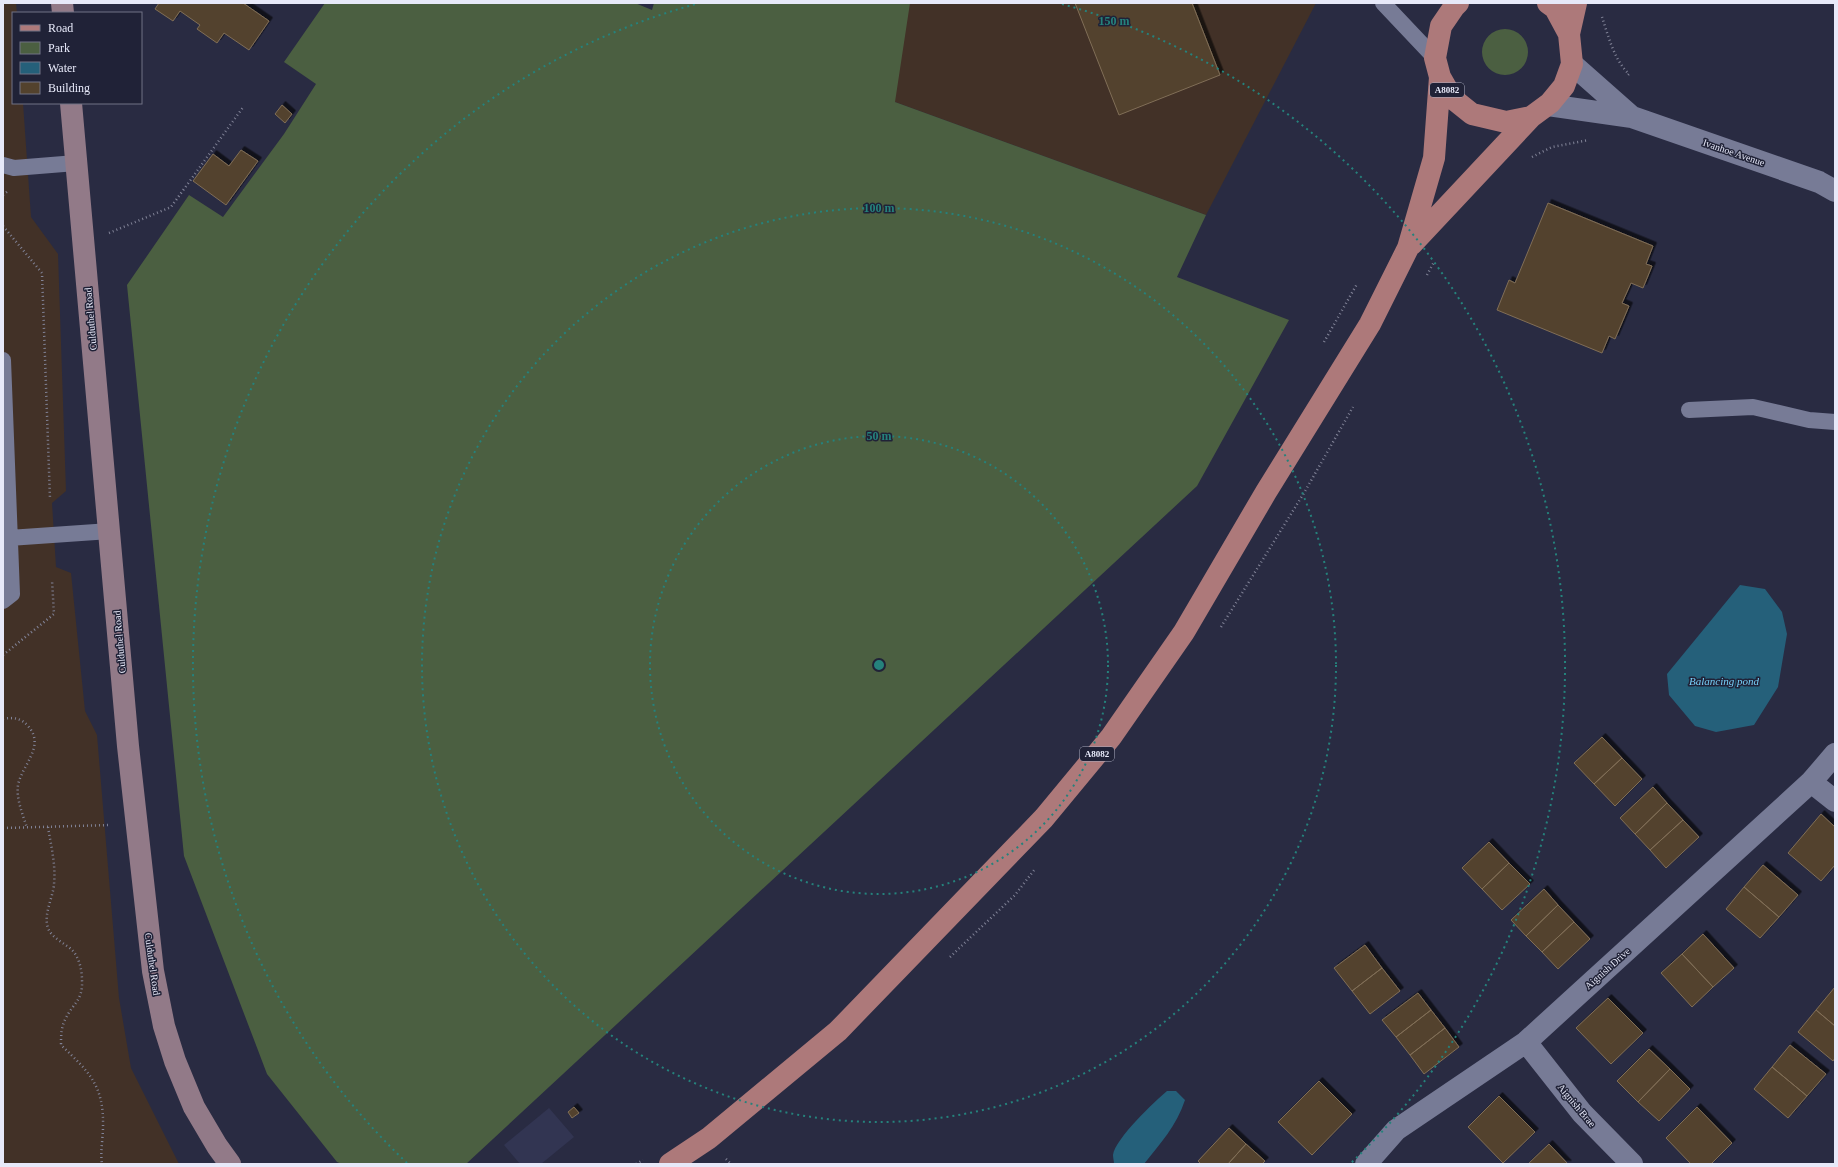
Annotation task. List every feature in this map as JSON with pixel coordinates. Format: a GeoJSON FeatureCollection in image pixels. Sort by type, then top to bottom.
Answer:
{"type":"FeatureCollection","features":[{"type":"Feature","properties":{"kind":"main road","name":"A8082"},"geometry":{"type":"LineString","coordinates":[[670,1164],[710,1138],[838,1031],[1044,818],[1111,737],[1184,632],[1266,492],[1370,324],[1408,248],[1434,158],[1437,67],[1441,26],[1458,3]]}},
{"type":"Feature","properties":{"kind":"main road","name":"A8082"},"geometry":{"type":"LineString","coordinates":[[1548,3],[1555,8],[1569,34]]}},
{"type":"Feature","properties":{"kind":"main road","name":"A8082"},"geometry":{"type":"LineString","coordinates":[[1408,248],[1564,86],[1572,64],[1569,34],[1576,3]]}},
{"type":"Feature","properties":{"kind":"main road","name":"A8082"},"geometry":{"type":"LineString","coordinates":[[1437,67],[1452,98],[1472,114],[1506,122],[1539,111]]}},
{"type":"Feature","properties":{"kind":"main road","name":"Culduthel Road"},"geometry":{"type":"LineString","coordinates":[[71,104],[137,824],[153,971],[164,1026],[194,1107],[217,1146],[230,1164]]}},
{"type":"Feature","properties":{"kind":"street","name":"Ivanhoe Avenue"},"geometry":{"type":"LineString","coordinates":[[1572,64],[1632,117]]}},
{"type":"Feature","properties":{"kind":"street","name":"Ivanhoe Avenue"},"geometry":{"type":"LineString","coordinates":[[1539,111],[1632,117],[1819,182],[1835,191]]}},
{"type":"Feature","properties":{"kind":"street","name":"Aignish Drive"},"geometry":{"type":"LineString","coordinates":[[1366,1164],[1396,1130],[1526,1042],[1811,782],[1835,754]]}},
{"type":"Feature","properties":{"kind":"street"},"geometry":{"type":"LineString","coordinates":[[1811,782],[1835,801]]}},
{"type":"Feature","properties":{"kind":"street","name":"Aignish Brae"},"geometry":{"type":"LineString","coordinates":[[1526,1042],[1582,1113],[1632,1164]]}},
{"type":"Feature","properties":{"kind":"lane"},"geometry":{"type":"LineString","coordinates":[[1383,3],[1437,67]]}},
{"type":"Feature","properties":{"kind":"lane"},"geometry":{"type":"LineString","coordinates":[[3,164],[14,168],[76,163]]}},
{"type":"Feature","properties":{"kind":"lane"},"geometry":{"type":"LineString","coordinates":[[3,360],[12,594],[3,601]]}},
{"type":"Feature","properties":{"kind":"lane"},"geometry":{"type":"LineString","coordinates":[[1689,410],[1753,407],[1809,420],[1835,422]]}},
{"type":"Feature","properties":{"kind":"lane"},"geometry":{"type":"LineString","coordinates":[[9,538],[110,531]]}},
{"type":"Feature","properties":{"kind":"path"},"geometry":{"type":"LineString","coordinates":[[83,244],[170,207],[244,106]]}},
{"type":"Feature","properties":{"kind":"path"},"geometry":{"type":"LineString","coordinates":[[3,226],[42,274],[50,499]]}},
{"type":"Feature","properties":{"kind":"path"},"geometry":{"type":"LineString","coordinates":[[1322,347],[1360,279]]}},
{"type":"Feature","properties":{"kind":"path"},"geometry":{"type":"LineString","coordinates":[[3,655],[54,614],[52,580]]}},
{"type":"Feature","properties":{"kind":"path"},"geometry":{"type":"LineString","coordinates":[[3,718],[12,717],[23,720],[31,729],[36,740],[33,752],[18,786],[18,798],[27,828]]}},
{"type":"Feature","properties":{"kind":"path"},"geometry":{"type":"LineString","coordinates":[[3,828],[137,824]]}},
{"type":"Feature","properties":{"kind":"path"},"geometry":{"type":"LineString","coordinates":[[48,827],[55,867],[54,886],[47,919],[50,932],[72,950],[80,964],[82,981],[80,996],[75,1007],[66,1016],[61,1031],[61,1044],[90,1075],[99,1088],[102,1102],[103,1126],[102,1164]]}},
{"type":"Feature","properties":{"kind":"path"},"geometry":{"type":"LineString","coordinates":[[636,1164],[649,1156]]}},
{"type":"Feature","properties":{"kind":"shaded area"},"geometry":{"type":"Polygon","coordinates":[[[3,3],[16,3],[17,12],[12,12],[12,104],[23,104],[31,217],[58,254],[66,491],[52,503],[56,567],[71,573],[85,711],[97,735],[119,998],[131,1068],[179,1164],[3,1164],[3,3]]]}},
{"type":"Feature","properties":{"kind":"shaded area"},"geometry":{"type":"Polygon","coordinates":[[[654,3],[1316,3],[1206,215],[895,102],[654,3]]]}},
{"type":"Feature","properties":{"kind":"shaded area"},"geometry":{"type":"Polygon","coordinates":[[[549,1108],[574,1137],[541,1164],[520,1164],[504,1145],[549,1108]]]}},
{"type":"Feature","properties":{"kind":"green space"},"geometry":{"type":"Polygon","coordinates":[[[325,3],[635,3],[652,10],[654,3],[910,3],[895,102],[1206,215],[1177,277],[1289,320],[1197,486],[466,1164],[342,1164],[337,1162],[267,1074],[184,856],[127,285],[189,195],[223,217],[284,134],[316,84],[284,62],[325,3]]]}},
{"type":"Feature","properties":{"kind":"green space"},"geometry":{"type":"Polygon","coordinates":[[[1500,29],[1510,29],[1518,33],[1524,39],[1528,47],[1528,57],[1524,65],[1518,71],[1510,75],[1500,75],[1492,71],[1486,65],[1482,57],[1482,47],[1486,39],[1492,33],[1500,29]]]}},
{"type":"Feature","properties":{"kind":"water","name":"Balancing pond"},"geometry":{"type":"Polygon","coordinates":[[[1740,585],[1765,589],[1782,612],[1787,634],[1778,687],[1754,725],[1716,732],[1695,726],[1669,695],[1667,674],[1740,585]]]}},
{"type":"Feature","properties":{"kind":"water"},"geometry":{"type":"Polygon","coordinates":[[[1167,1091],[1176,1091],[1185,1100],[1182,1109],[1168,1134],[1144,1164],[1114,1164],[1113,1155],[1115,1148],[1128,1130],[1167,1091]]]}},
{"type":"Feature","properties":{"kind":"building"},"geometry":{"type":"Polygon","coordinates":[[[159,3],[243,3],[269,21],[249,50],[224,33],[217,43],[197,29],[200,25],[180,11],[173,21],[155,9],[159,3]]]}},
{"type":"Feature","properties":{"kind":"building"},"geometry":{"type":"Polygon","coordinates":[[[1075,3],[1192,3],[1220,75],[1119,115],[1075,3]]]}},
{"type":"Feature","properties":{"kind":"building"},"geometry":{"type":"Polygon","coordinates":[[[282,105],[292,114],[285,123],[275,114],[282,105]]]}},
{"type":"Feature","properties":{"kind":"building"},"geometry":{"type":"Polygon","coordinates":[[[241,150],[258,161],[226,205],[193,181],[213,154],[229,166],[241,150]]]}},
{"type":"Feature","properties":{"kind":"building"},"geometry":{"type":"Polygon","coordinates":[[[1548,203],[1653,246],[1646,264],[1652,266],[1643,288],[1631,283],[1622,303],[1629,306],[1615,339],[1609,336],[1602,353],[1497,310],[1509,280],[1515,283],[1548,203]]]}},
{"type":"Feature","properties":{"kind":"building"},"geometry":{"type":"Polygon","coordinates":[[[1602,737],[1622,758],[1594,784],[1574,763],[1602,737]]]}},
{"type":"Feature","properties":{"kind":"building"},"geometry":{"type":"Polygon","coordinates":[[[1622,758],[1642,779],[1615,806],[1594,784],[1622,758]]]}},
{"type":"Feature","properties":{"kind":"building"},"geometry":{"type":"Polygon","coordinates":[[[1653,787],[1667,803],[1635,834],[1620,818],[1653,787]]]}},
{"type":"Feature","properties":{"kind":"building"},"geometry":{"type":"Polygon","coordinates":[[[1667,803],[1683,820],[1650,850],[1635,834],[1667,803]]]}},
{"type":"Feature","properties":{"kind":"building"},"geometry":{"type":"Polygon","coordinates":[[[1821,814],[1835,827],[1835,865],[1821,881],[1788,853],[1821,814]]]}},
{"type":"Feature","properties":{"kind":"building"},"geometry":{"type":"Polygon","coordinates":[[[1683,820],[1699,837],[1666,868],[1650,850],[1683,820]]]}},
{"type":"Feature","properties":{"kind":"building"},"geometry":{"type":"Polygon","coordinates":[[[1489,842],[1509,863],[1482,889],[1462,868],[1489,842]]]}},
{"type":"Feature","properties":{"kind":"building"},"geometry":{"type":"Polygon","coordinates":[[[1509,863],[1530,884],[1502,910],[1482,889],[1509,863]]]}},
{"type":"Feature","properties":{"kind":"building"},"geometry":{"type":"Polygon","coordinates":[[[1763,865],[1798,895],[1779,917],[1744,887],[1763,865]]]}},
{"type":"Feature","properties":{"kind":"building"},"geometry":{"type":"Polygon","coordinates":[[[1744,887],[1779,917],[1760,938],[1726,909],[1744,887]]]}},
{"type":"Feature","properties":{"kind":"building"},"geometry":{"type":"Polygon","coordinates":[[[1544,889],[1558,905],[1526,936],[1511,920],[1544,889]]]}},
{"type":"Feature","properties":{"kind":"building"},"geometry":{"type":"Polygon","coordinates":[[[1558,905],[1574,922],[1542,952],[1526,936],[1558,905]]]}},
{"type":"Feature","properties":{"kind":"building"},"geometry":{"type":"Polygon","coordinates":[[[1574,922],[1590,939],[1558,969],[1542,952],[1574,922]]]}},
{"type":"Feature","properties":{"kind":"building"},"geometry":{"type":"Polygon","coordinates":[[[1703,934],[1734,968],[1713,987],[1682,954],[1703,934]]]}},
{"type":"Feature","properties":{"kind":"building"},"geometry":{"type":"Polygon","coordinates":[[[1365,945],[1382,968],[1352,991],[1334,968],[1365,945]]]}},
{"type":"Feature","properties":{"kind":"building"},"geometry":{"type":"Polygon","coordinates":[[[1682,954],[1713,987],[1692,1007],[1661,973],[1682,954]]]}},
{"type":"Feature","properties":{"kind":"building"},"geometry":{"type":"Polygon","coordinates":[[[1382,968],[1400,991],[1370,1014],[1352,991],[1382,968]]]}},
{"type":"Feature","properties":{"kind":"building"},"geometry":{"type":"Polygon","coordinates":[[[1835,987],[1835,1026],[1816,1010],[1835,987]]]}},
{"type":"Feature","properties":{"kind":"building"},"geometry":{"type":"Polygon","coordinates":[[[1418,993],[1431,1010],[1396,1037],[1382,1020],[1418,993]]]}},
{"type":"Feature","properties":{"kind":"building"},"geometry":{"type":"Polygon","coordinates":[[[1608,998],[1643,1033],[1611,1064],[1576,1028],[1608,998]]]}},
{"type":"Feature","properties":{"kind":"building"},"geometry":{"type":"Polygon","coordinates":[[[1431,1010],[1445,1028],[1410,1055],[1396,1037],[1431,1010]]]}},
{"type":"Feature","properties":{"kind":"building"},"geometry":{"type":"Polygon","coordinates":[[[1816,1010],[1835,1026],[1835,1058],[1833,1061],[1798,1032],[1816,1010]]]}},
{"type":"Feature","properties":{"kind":"building"},"geometry":{"type":"Polygon","coordinates":[[[1445,1028],[1459,1047],[1424,1074],[1410,1055],[1445,1028]]]}},
{"type":"Feature","properties":{"kind":"building"},"geometry":{"type":"Polygon","coordinates":[[[1790,1045],[1826,1074],[1807,1096],[1772,1067],[1790,1045]]]}},
{"type":"Feature","properties":{"kind":"building"},"geometry":{"type":"Polygon","coordinates":[[[1649,1049],[1670,1069],[1638,1102],[1617,1081],[1649,1049]]]}},
{"type":"Feature","properties":{"kind":"building"},"geometry":{"type":"Polygon","coordinates":[[[1772,1067],[1807,1096],[1788,1118],[1754,1089],[1772,1067]]]}},
{"type":"Feature","properties":{"kind":"building"},"geometry":{"type":"Polygon","coordinates":[[[1670,1069],[1690,1089],[1659,1121],[1638,1102],[1670,1069]]]}},
{"type":"Feature","properties":{"kind":"building"},"geometry":{"type":"Polygon","coordinates":[[[1319,1081],[1352,1114],[1312,1155],[1278,1122],[1319,1081]]]}},
{"type":"Feature","properties":{"kind":"building"},"geometry":{"type":"Polygon","coordinates":[[[1499,1096],[1535,1132],[1503,1163],[1468,1127],[1499,1096]]]}},
{"type":"Feature","properties":{"kind":"building"},"geometry":{"type":"Polygon","coordinates":[[[574,1107],[579,1113],[572,1118],[568,1112],[574,1107]]]}},
{"type":"Feature","properties":{"kind":"building"},"geometry":{"type":"Polygon","coordinates":[[[1697,1107],[1732,1143],[1711,1164],[1691,1164],[1666,1138],[1697,1107]]]}},
{"type":"Feature","properties":{"kind":"building"},"geometry":{"type":"Polygon","coordinates":[[[1229,1128],[1246,1144],[1228,1164],[1201,1164],[1198,1161],[1229,1128]]]}},
{"type":"Feature","properties":{"kind":"building"},"geometry":{"type":"Polygon","coordinates":[[[1246,1144],[1265,1161],[1262,1164],[1228,1164],[1246,1144]]]}},
{"type":"Feature","properties":{"kind":"building"},"geometry":{"type":"Polygon","coordinates":[[[1549,1144],[1568,1164],[1528,1164],[1549,1144]]]}}]}
